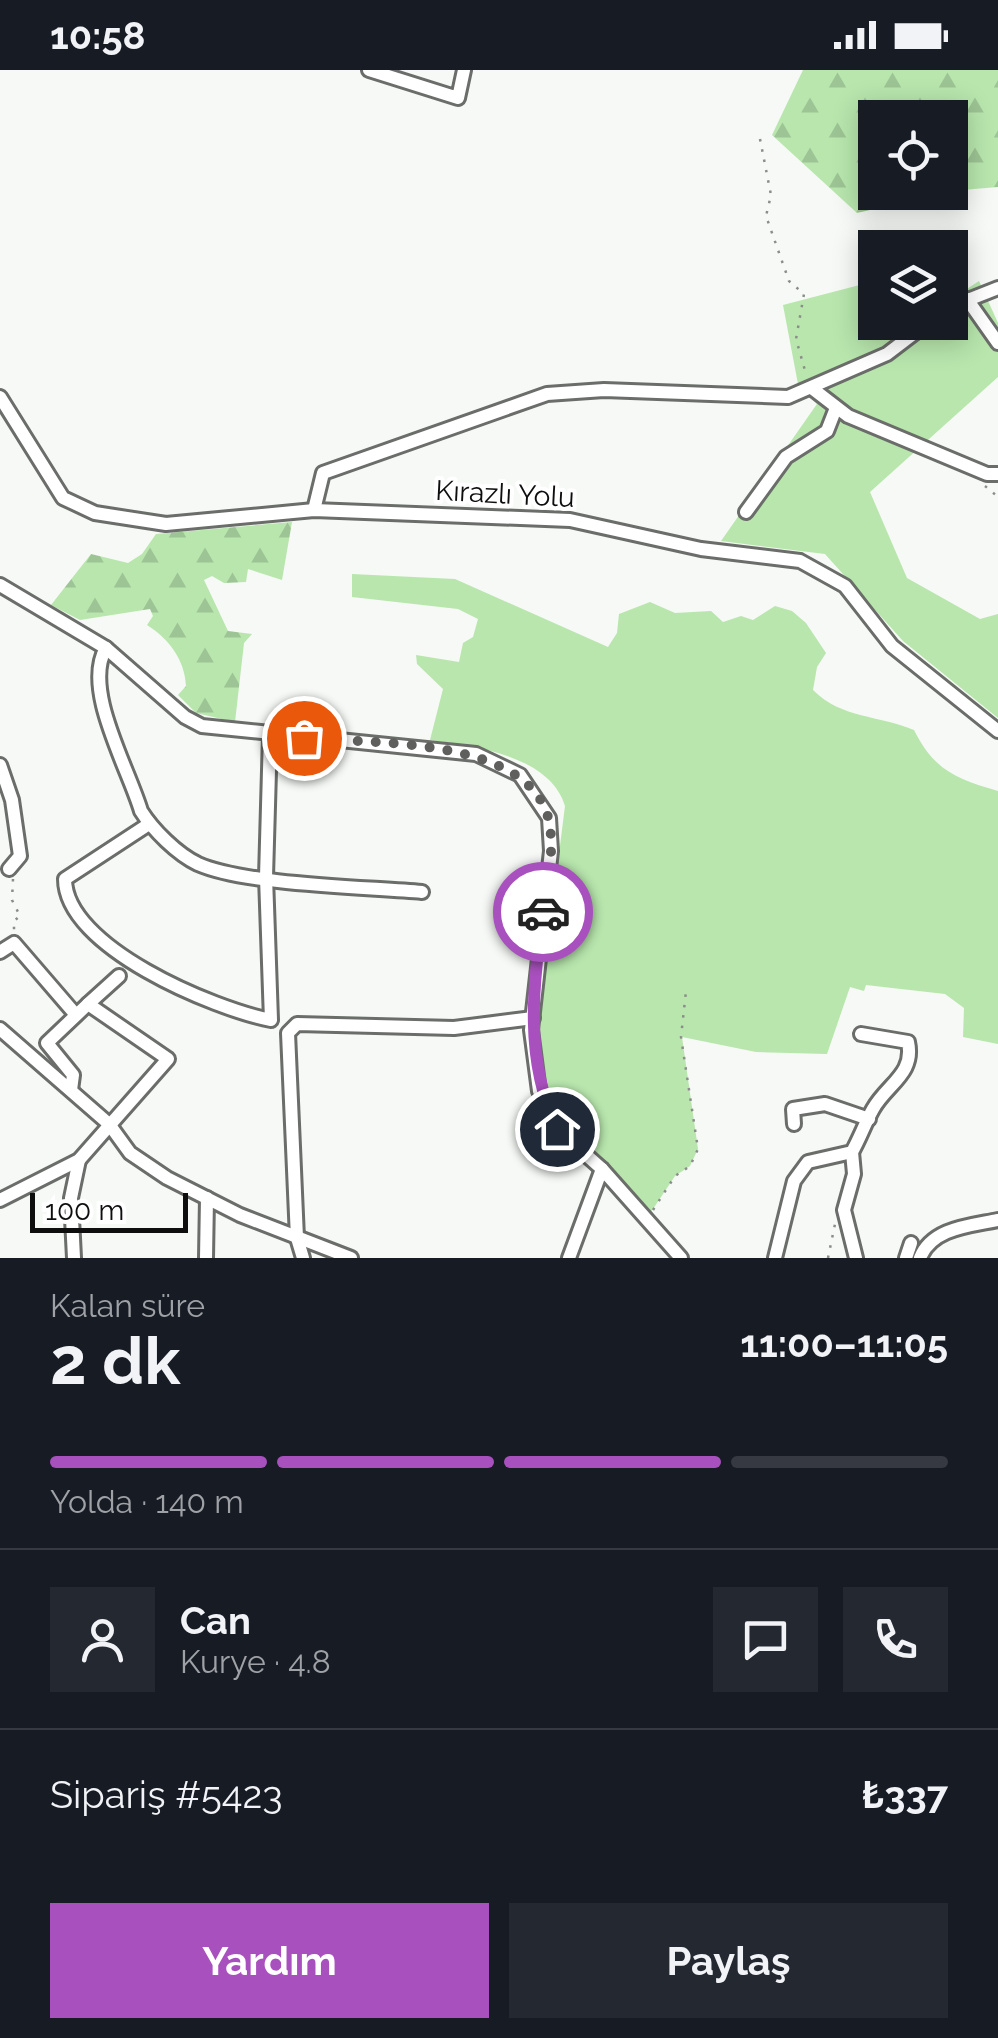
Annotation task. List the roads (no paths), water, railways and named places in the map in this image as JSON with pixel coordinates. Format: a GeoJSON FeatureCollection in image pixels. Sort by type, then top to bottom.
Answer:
{"type":"FeatureCollection","features":[{"type":"Feature","properties":{"kind":"street"},"geometry":{"type":"LineString","coordinates":[[369,70],[458,98],[464,70]]}},
{"type":"Feature","properties":{"kind":"street"},"geometry":{"type":"LineString","coordinates":[[968,299],[998,288]]}},
{"type":"Feature","properties":{"kind":"street"},"geometry":{"type":"LineString","coordinates":[[968,300],[998,343]]}},
{"type":"Feature","properties":{"kind":"street"},"geometry":{"type":"LineString","coordinates":[[314,510],[323,473],[547,394],[604,390],[766,398],[813,389],[887,354],[905,340]]}},
{"type":"Feature","properties":{"kind":"street"},"geometry":{"type":"LineString","coordinates":[[813,389],[836,408],[987,474],[998,474]]}},
{"type":"Feature","properties":{"kind":"street","name":"Kırazlı Yolu"},"geometry":{"type":"LineString","coordinates":[[0,397],[63,498],[95,513],[166,524],[314,510],[570,520],[701,550],[800,561],[845,586],[892,646],[998,731]]}},
{"type":"Feature","properties":{"kind":"street"},"geometry":{"type":"LineString","coordinates":[[746,512],[786,457],[827,431],[836,408]]}},
{"type":"Feature","properties":{"kind":"street"},"geometry":{"type":"LineString","coordinates":[[0,585],[106,648],[184,717],[226,732],[476,754],[520,775],[548,818],[551,851],[533,1018],[540,1091],[557,1129],[602,1170],[680,1258]]}},
{"type":"Feature","properties":{"kind":"street"},"geometry":{"type":"LineString","coordinates":[[106,648],[98,662],[99,692],[150,824],[192,862],[266,877],[422,892]]}},
{"type":"Feature","properties":{"kind":"street"},"geometry":{"type":"LineString","coordinates":[[150,824],[65,879],[65,893],[80,916],[110,945],[151,974],[221,1006],[271,1020],[266,877],[270,735]]}},
{"type":"Feature","properties":{"kind":"street"},"geometry":{"type":"LineString","coordinates":[[0,765],[19,837],[20,856],[9,868]]}},
{"type":"Feature","properties":{"kind":"street"},"geometry":{"type":"LineString","coordinates":[[0,952],[14,943],[76,1015]]}},
{"type":"Feature","properties":{"kind":"street"},"geometry":{"type":"LineString","coordinates":[[71,1090],[73,1075],[48,1043],[120,976]]}},
{"type":"Feature","properties":{"kind":"street"},"geometry":{"type":"LineString","coordinates":[[74,1258],[71,1198],[80,1160],[168,1060],[88,1004]]}},
{"type":"Feature","properties":{"kind":"street"},"geometry":{"type":"LineString","coordinates":[[303,1258],[296,1238],[288,1033],[298,1024],[454,1028],[533,1018]]}},
{"type":"Feature","properties":{"kind":"street"},"geometry":{"type":"LineString","coordinates":[[0,1030],[108,1124],[130,1153],[207,1198],[351,1258]]}},
{"type":"Feature","properties":{"kind":"street"},"geometry":{"type":"LineString","coordinates":[[856,1258],[844,1210],[854,1174],[852,1152],[874,1107],[902,1078],[911,1056],[908,1042],[861,1034]]}},
{"type":"Feature","properties":{"kind":"street"},"geometry":{"type":"LineString","coordinates":[[794,1124],[793,1109],[825,1104],[869,1119]]}},
{"type":"Feature","properties":{"kind":"street"},"geometry":{"type":"LineString","coordinates":[[775,1258],[788,1200],[808,1162],[852,1152]]}},
{"type":"Feature","properties":{"kind":"street"},"geometry":{"type":"LineString","coordinates":[[0,1200],[80,1160]]}},
{"type":"Feature","properties":{"kind":"street"},"geometry":{"type":"LineString","coordinates":[[569,1258],[602,1170]]}},
{"type":"Feature","properties":{"kind":"street"},"geometry":{"type":"LineString","coordinates":[[206,1258],[207,1198]]}},
{"type":"Feature","properties":{"kind":"street"},"geometry":{"type":"LineString","coordinates":[[920,1258],[926,1243],[951,1230],[998,1220]]}},
{"type":"Feature","properties":{"kind":"street"},"geometry":{"type":"LineString","coordinates":[[906,1258],[912,1242]]}}]}
